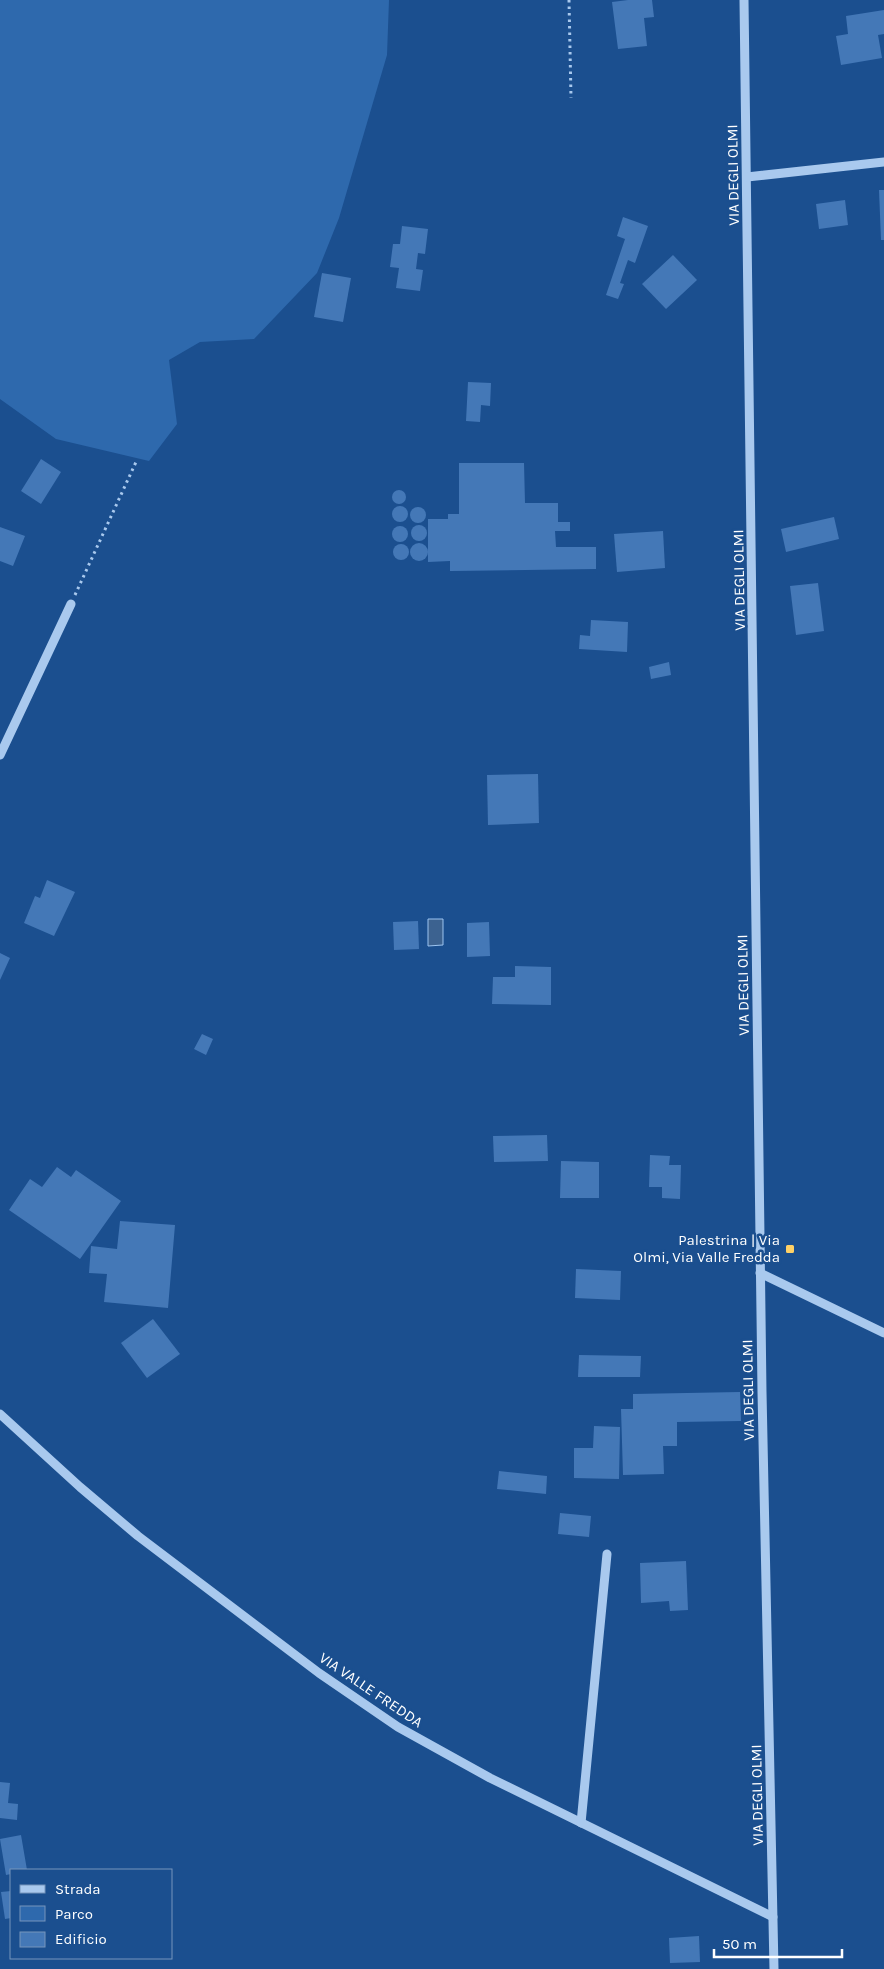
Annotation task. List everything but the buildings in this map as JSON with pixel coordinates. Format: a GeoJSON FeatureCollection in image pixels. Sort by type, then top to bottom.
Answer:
{"type":"FeatureCollection","features":[{"type":"Feature","properties":{"kind":"street","name":"VIA DEGLI OLMI"},"geometry":{"type":"LineString","coordinates":[[744,0],[760,1273],[774,1969]]}},
{"type":"Feature","properties":{"kind":"street"},"geometry":{"type":"LineString","coordinates":[[747,177],[884,162]]}},
{"type":"Feature","properties":{"kind":"street"},"geometry":{"type":"LineString","coordinates":[[0,755],[71,604]]}},
{"type":"Feature","properties":{"kind":"street"},"geometry":{"type":"LineString","coordinates":[[760,1273],[884,1333]]}},
{"type":"Feature","properties":{"kind":"street","name":"VIA VALLE FREDDA"},"geometry":{"type":"LineString","coordinates":[[0,1414],[80,1487],[138,1536],[360,1702],[436,1749],[773,1917]]}},
{"type":"Feature","properties":{"kind":"street"},"geometry":{"type":"LineString","coordinates":[[582,1823],[607,1554]]}},
{"type":"Feature","properties":{"kind":"path"},"geometry":{"type":"LineString","coordinates":[[569,0],[571,98]]}},
{"type":"Feature","properties":{"kind":"path"},"geometry":{"type":"LineString","coordinates":[[71,604],[136,462]]}},
{"type":"Feature","properties":{"kind":"green space"},"geometry":{"type":"Polygon","coordinates":[[[0,0],[389,0],[387,55],[339,218],[317,273],[254,339],[200,342],[169,360],[177,424],[149,461],[56,439],[0,399],[0,0]]]}},
{"type":"Feature","properties":{"kind":"shaded area"},"geometry":{"type":"Polygon","coordinates":[[[428,919],[443,919],[443,945],[428,946],[428,919]]]}},
{"type":"Feature","properties":{"kind":"place","name":"Palestrina | Via Olmi, Via Valle Fredda"},"geometry":{"type":"Point","coordinates":[790,1249]}}]}
